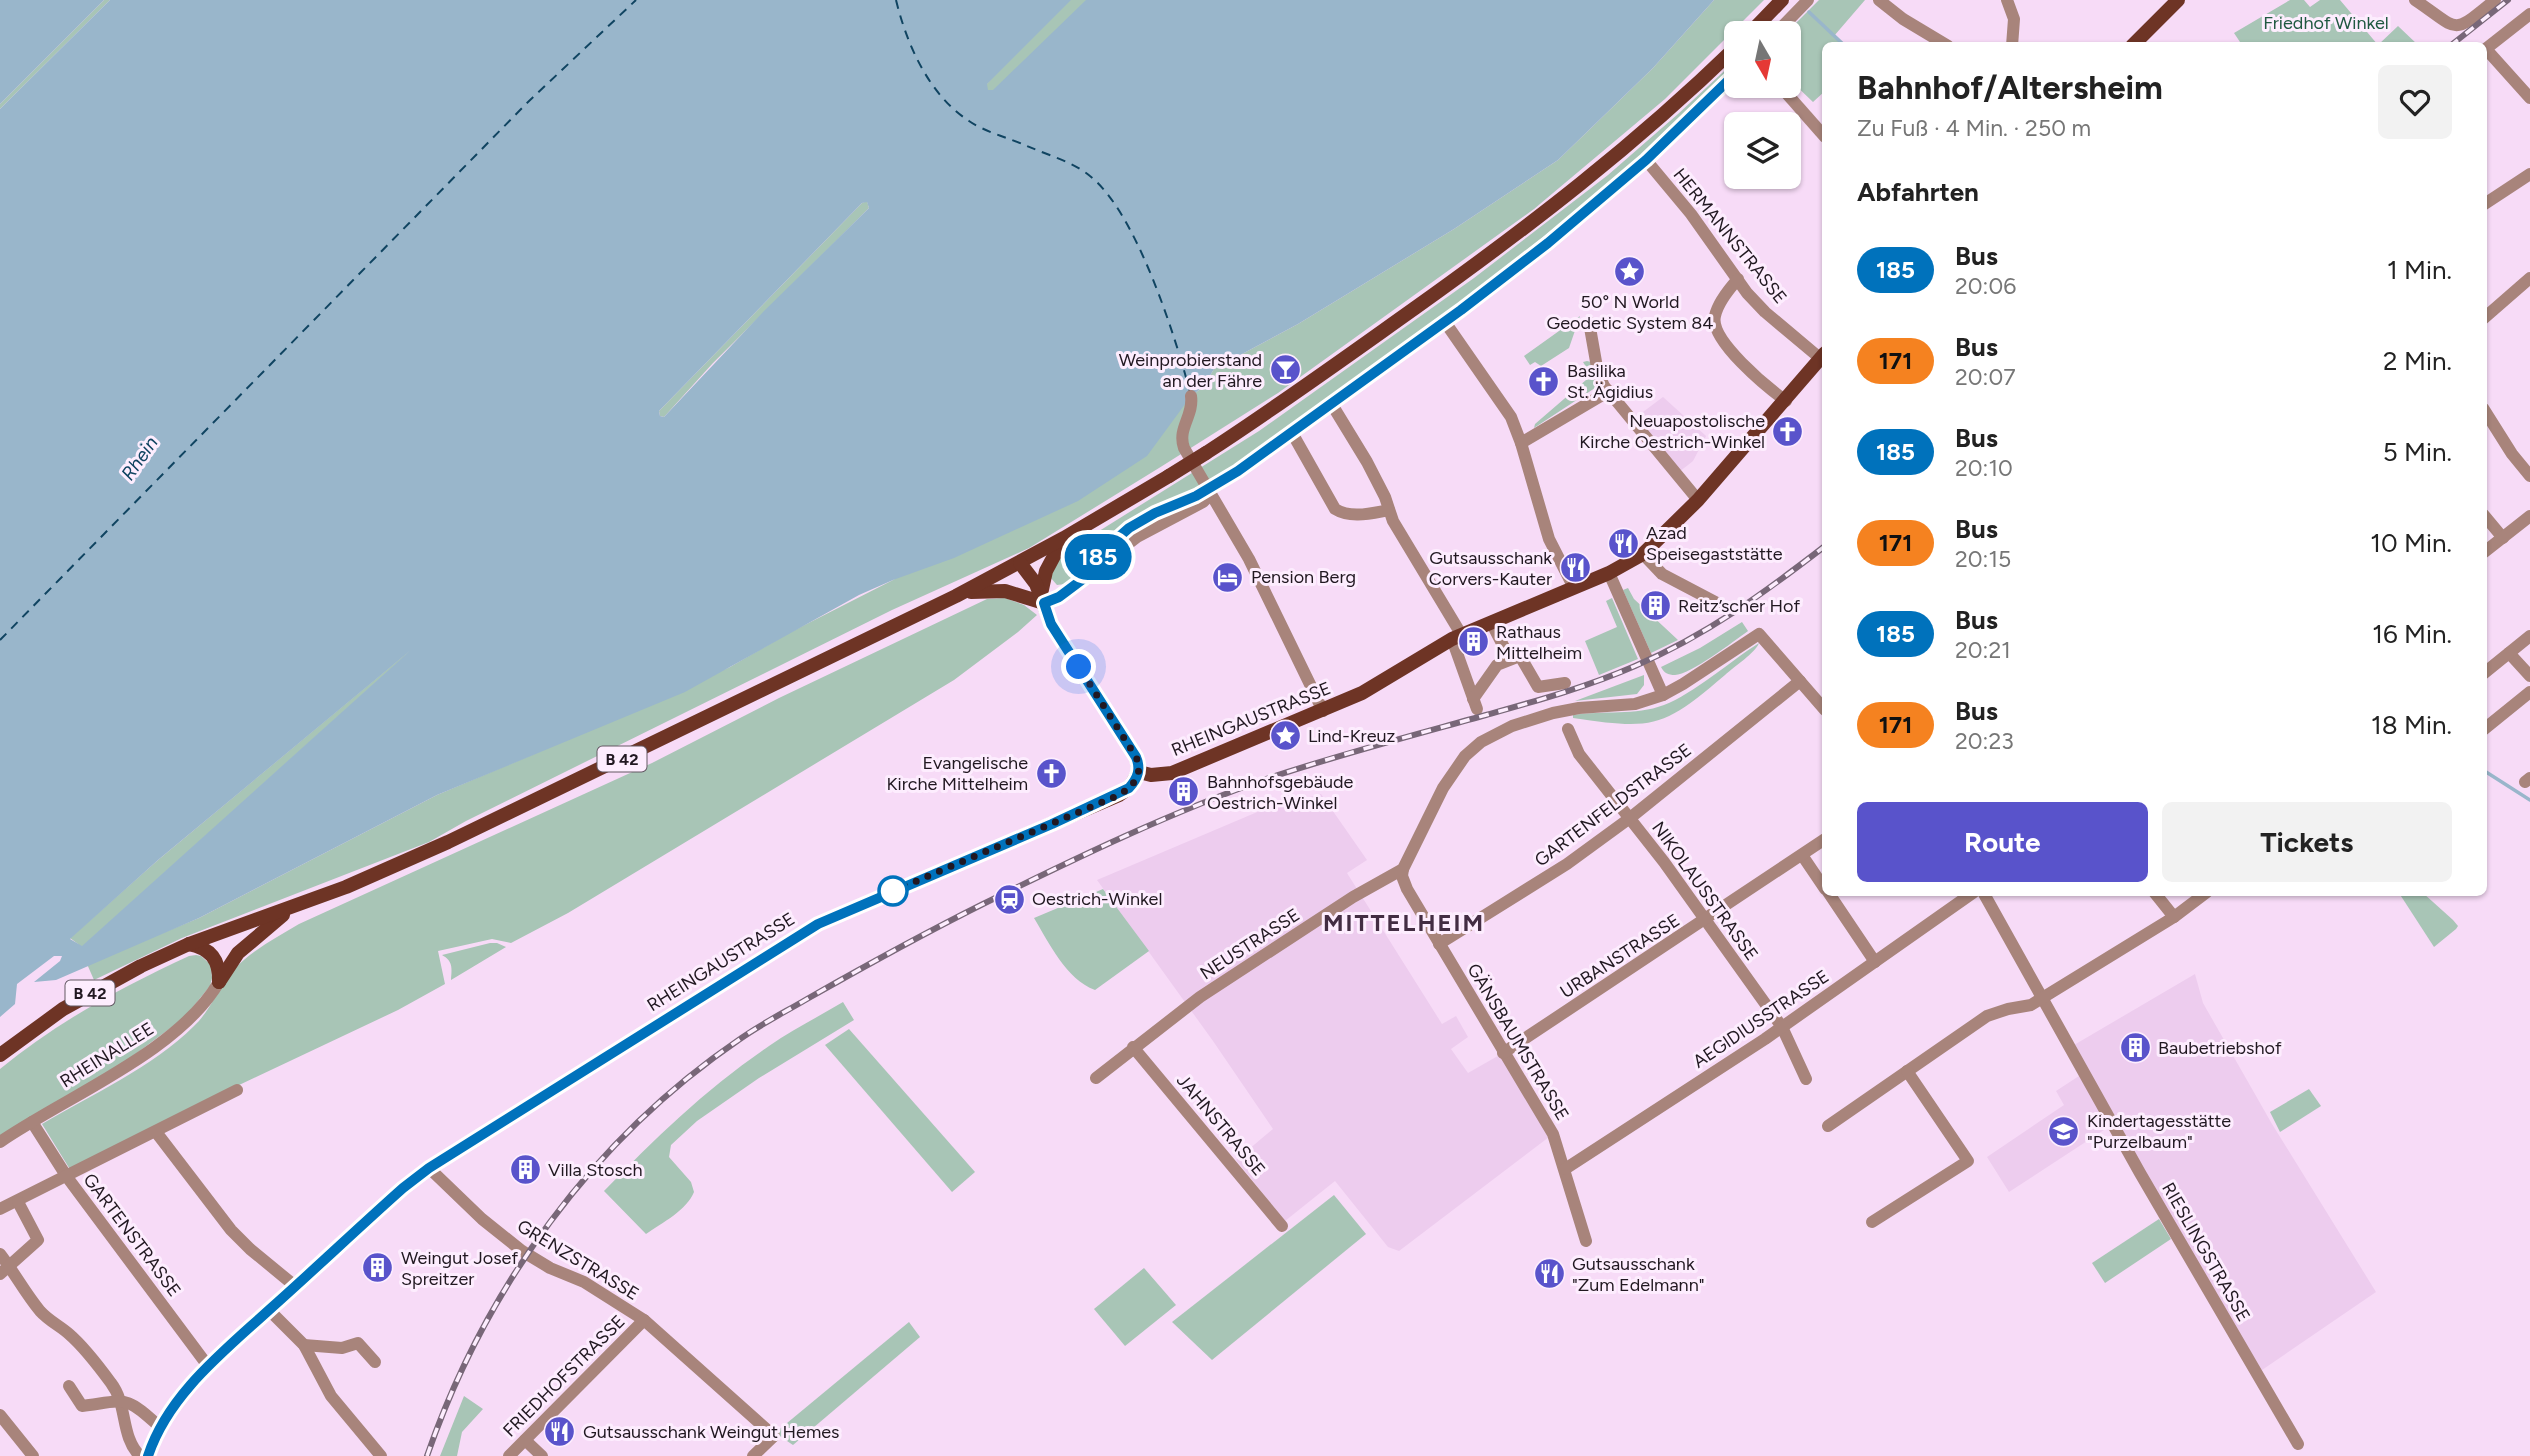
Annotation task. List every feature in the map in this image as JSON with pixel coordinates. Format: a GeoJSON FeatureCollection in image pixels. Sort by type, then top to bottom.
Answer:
{"type":"FeatureCollection","features":[{"type":"Feature","properties":{"kind":"main road"},"geometry":{"type":"LineString","coordinates":[[1762,21],[1782,0]]}},
{"type":"Feature","properties":{"kind":"main road"},"geometry":{"type":"LineString","coordinates":[[2136,42],[2178,0]]}},
{"type":"Feature","properties":{"kind":"main road","name":"B 42"},"geometry":{"type":"LineString","coordinates":[[0,1055],[88,994],[188,944],[297,905],[448,842],[956,596],[1064,538],[1206,453],[1329,370],[1516,236],[1645,131],[1724,58]]}},
{"type":"Feature","properties":{"kind":"main road","name":"RHEINGAUSTRASSE"},"geometry":{"type":"LineString","coordinates":[[148,1456],[160,1427],[187,1389],[208,1366],[403,1188],[429,1168],[818,924],[1119,795],[1136,780],[1139,772],[1151,775],[1172,772],[1323,711],[1392,677],[1456,637],[1609,573],[1643,554],[1698,500],[1822,357]]}},
{"type":"Feature","properties":{"kind":"main road"},"geometry":{"type":"LineString","coordinates":[[1037,598],[1046,571],[1064,538]]}},
{"type":"Feature","properties":{"kind":"main road"},"geometry":{"type":"LineString","coordinates":[[1020,563],[1021,587],[1037,598],[1134,753],[1139,772]]}},
{"type":"Feature","properties":{"kind":"main road"},"geometry":{"type":"LineString","coordinates":[[956,596],[992,590],[1037,598]]}},
{"type":"Feature","properties":{"kind":"main road"},"geometry":{"type":"LineString","coordinates":[[219,982],[238,953],[297,905]]}},
{"type":"Feature","properties":{"kind":"main road"},"geometry":{"type":"LineString","coordinates":[[188,944],[200,946],[216,960],[219,982]]}},
{"type":"Feature","properties":{"kind":"street"},"geometry":{"type":"LineString","coordinates":[[1788,21],[1808,0]]}},
{"type":"Feature","properties":{"kind":"street"},"geometry":{"type":"LineString","coordinates":[[1879,0],[1903,19],[1941,42]]}},
{"type":"Feature","properties":{"kind":"street"},"geometry":{"type":"LineString","coordinates":[[2007,0],[2014,19],[2012,42]]}},
{"type":"Feature","properties":{"kind":"street"},"geometry":{"type":"LineString","coordinates":[[2415,0],[2452,26],[2469,21],[2495,0]]}},
{"type":"Feature","properties":{"kind":"street"},"geometry":{"type":"LineString","coordinates":[[2487,48],[2530,14]]}},
{"type":"Feature","properties":{"kind":"street"},"geometry":{"type":"LineString","coordinates":[[2487,53],[2530,98]]}},
{"type":"Feature","properties":{"kind":"street"},"geometry":{"type":"LineString","coordinates":[[1037,598],[1059,597],[1083,579],[1103,551],[1129,528],[1155,513],[1208,490],[1445,322],[1548,243],[1646,160],[1724,85]]}},
{"type":"Feature","properties":{"kind":"street"},"geometry":{"type":"LineString","coordinates":[[1791,98],[1822,134]]}},
{"type":"Feature","properties":{"kind":"street","name":"HERMANNSTRASSE"},"geometry":{"type":"LineString","coordinates":[[1646,160],[1691,214],[1765,312],[1822,355]]}},
{"type":"Feature","properties":{"kind":"street"},"geometry":{"type":"LineString","coordinates":[[2487,202],[2530,174]]}},
{"type":"Feature","properties":{"kind":"street"},"geometry":{"type":"LineString","coordinates":[[2487,316],[2530,278]]}},
{"type":"Feature","properties":{"kind":"street"},"geometry":{"type":"LineString","coordinates":[[1738,279],[1726,293],[1714,323],[1734,354],[1770,390],[1786,401]]}},
{"type":"Feature","properties":{"kind":"street"},"geometry":{"type":"LineString","coordinates":[[1445,322],[1511,417],[1549,539],[1574,588]]}},
{"type":"Feature","properties":{"kind":"street"},"geometry":{"type":"LineString","coordinates":[[1589,323],[1598,373],[1604,386],[1698,500]]}},
{"type":"Feature","properties":{"kind":"street"},"geometry":{"type":"LineString","coordinates":[[1521,443],[1609,391]]}},
{"type":"Feature","properties":{"kind":"street"},"geometry":{"type":"LineString","coordinates":[[1191,396],[1191,410],[1181,434],[1182,442],[1248,559],[1323,711]]}},
{"type":"Feature","properties":{"kind":"street"},"geometry":{"type":"LineString","coordinates":[[1331,403],[1367,462],[1394,521],[1456,637],[1475,704],[1497,665],[1520,656],[1538,687],[1565,683]]}},
{"type":"Feature","properties":{"kind":"street"},"geometry":{"type":"LineString","coordinates":[[2487,414],[2512,454],[2530,476]]}},
{"type":"Feature","properties":{"kind":"street"},"geometry":{"type":"LineString","coordinates":[[1291,431],[1335,509],[1343,513],[1358,514],[1390,510]]}},
{"type":"Feature","properties":{"kind":"street"},"geometry":{"type":"LineString","coordinates":[[2487,550],[2530,516]]}},
{"type":"Feature","properties":{"kind":"street"},"geometry":{"type":"LineString","coordinates":[[2487,519],[2503,538]]}},
{"type":"Feature","properties":{"kind":"street"},"geometry":{"type":"LineString","coordinates":[[1643,554],[1662,575],[1721,605]]}},
{"type":"Feature","properties":{"kind":"street"},"geometry":{"type":"LineString","coordinates":[[1609,573],[1662,695]]}},
{"type":"Feature","properties":{"kind":"street"},"geometry":{"type":"LineString","coordinates":[[1491,622],[1510,659]]}},
{"type":"Feature","properties":{"kind":"street"},"geometry":{"type":"LineString","coordinates":[[1403,869],[1443,788],[1471,749],[1512,726],[1568,709],[1635,704],[1662,695],[1759,634],[1822,707]]}},
{"type":"Feature","properties":{"kind":"street"},"geometry":{"type":"LineString","coordinates":[[2487,671],[2530,636]]}},
{"type":"Feature","properties":{"kind":"street"},"geometry":{"type":"LineString","coordinates":[[2509,653],[2530,676]]}},
{"type":"Feature","properties":{"kind":"street","name":"GARTENFELDSTRASSE"},"geometry":{"type":"LineString","coordinates":[[1439,944],[1551,875],[1630,818],[1800,681]]}},
{"type":"Feature","properties":{"kind":"street"},"geometry":{"type":"LineString","coordinates":[[2487,727],[2530,692]]}},
{"type":"Feature","properties":{"kind":"street","name":"NIKOLAUSSTRASSE"},"geometry":{"type":"LineString","coordinates":[[1568,729],[1579,754],[1706,920],[1782,1027],[1806,1079]]}},
{"type":"Feature","properties":{"kind":"street","name":"URBANSTRASSE"},"geometry":{"type":"LineString","coordinates":[[1503,1054],[1822,841]]}},
{"type":"Feature","properties":{"kind":"street"},"geometry":{"type":"LineString","coordinates":[[1802,855],[1822,884]]}},
{"type":"Feature","properties":{"kind":"street","name":"GÄNSBAUMSTRASSE"},"geometry":{"type":"LineString","coordinates":[[1403,869],[1402,876],[1407,889],[1553,1134],[1586,1241]]}},
{"type":"Feature","properties":{"kind":"street","name":"NEUSTRASSE"},"geometry":{"type":"LineString","coordinates":[[1096,1078],[1200,997],[1353,897],[1403,869]]}},
{"type":"Feature","properties":{"kind":"street"},"geometry":{"type":"LineString","coordinates":[[1830,896],[1875,962]]}},
{"type":"Feature","properties":{"kind":"street","name":"AEGIDIUSSTRASSE"},"geometry":{"type":"LineString","coordinates":[[1565,1169],[1782,1027],[1968,896]]}},
{"type":"Feature","properties":{"kind":"street","name":"RIESLINGSTRASSE"},"geometry":{"type":"LineString","coordinates":[[1985,896],[2140,1173],[2298,1444]]}},
{"type":"Feature","properties":{"kind":"street"},"geometry":{"type":"LineString","coordinates":[[2157,896],[2174,917]]}},
{"type":"Feature","properties":{"kind":"street"},"geometry":{"type":"LineString","coordinates":[[1828,1126],[1987,1016],[2031,1005],[2042,999],[2174,917],[2202,896]]}},
{"type":"Feature","properties":{"kind":"street","name":"RHEINALLEE"},"geometry":{"type":"LineString","coordinates":[[0,1142],[122,1068],[177,1031],[210,997],[219,982]]}},
{"type":"Feature","properties":{"kind":"street","name":"JAHNSTRASSE"},"geometry":{"type":"LineString","coordinates":[[1133,1047],[1282,1226]]}},
{"type":"Feature","properties":{"kind":"street"},"geometry":{"type":"LineString","coordinates":[[1872,1222],[1968,1161],[1907,1071]]}},
{"type":"Feature","properties":{"kind":"street"},"geometry":{"type":"LineString","coordinates":[[0,1209],[237,1090]]}},
{"type":"Feature","properties":{"kind":"street","name":"GARTENSTRASSE"},"geometry":{"type":"LineString","coordinates":[[32,1122],[67,1177],[208,1366]]}},
{"type":"Feature","properties":{"kind":"street"},"geometry":{"type":"LineString","coordinates":[[156,1132],[250,1250],[295,1286]]}},
{"type":"Feature","properties":{"kind":"street","name":"GRENZSTRASSE"},"geometry":{"type":"LineString","coordinates":[[429,1168],[482,1219],[515,1246],[550,1268],[584,1282],[644,1320],[774,1436],[753,1456]]}},
{"type":"Feature","properties":{"kind":"street"},"geometry":{"type":"LineString","coordinates":[[5,1270],[38,1240],[18,1202]]}},
{"type":"Feature","properties":{"kind":"street"},"geometry":{"type":"LineString","coordinates":[[0,1254],[5,1270],[42,1312],[69,1334],[112,1384],[122,1400],[124,1420],[132,1448],[140,1456]]}},
{"type":"Feature","properties":{"kind":"street"},"geometry":{"type":"LineString","coordinates":[[269,1311],[304,1345],[331,1396],[381,1456]]}},
{"type":"Feature","properties":{"kind":"street","name":"FRIEDHOFSTRASSE"},"geometry":{"type":"LineString","coordinates":[[509,1456],[644,1320]]}},
{"type":"Feature","properties":{"kind":"street"},"geometry":{"type":"LineString","coordinates":[[304,1345],[342,1348],[358,1343],[375,1362]]}},
{"type":"Feature","properties":{"kind":"street"},"geometry":{"type":"LineString","coordinates":[[69,1386],[82,1406],[122,1400],[133,1403],[160,1427]]}},
{"type":"Feature","properties":{"kind":"street"},"geometry":{"type":"LineString","coordinates":[[0,1415],[33,1456]]}},
{"type":"Feature","properties":{"kind":"street"},"geometry":{"type":"LineString","coordinates":[[525,1440],[542,1456]]}},
{"type":"Feature","properties":{"kind":"shaded area"},"geometry":{"type":"Polygon","coordinates":[[[1663,397],[1706,436],[1693,461],[1679,472],[1635,418],[1663,397]]]}},
{"type":"Feature","properties":{"kind":"shaded area"},"geometry":{"type":"Polygon","coordinates":[[[1321,794],[1367,860],[1347,873],[1442,1024],[1456,1016],[1468,1037],[1451,1049],[1468,1073],[1503,1053],[1553,1134],[1399,1251],[1388,1247],[1335,1181],[1285,1221],[1236,1160],[1273,1129],[1097,880],[1262,810],[1321,794]]]}},
{"type":"Feature","properties":{"kind":"shaded area"},"geometry":{"type":"Polygon","coordinates":[[[2195,974],[2203,1003],[2272,1124],[2376,1292],[2262,1370],[2110,1126],[2009,1192],[1987,1157],[2064,1105],[2056,1091],[2079,1076],[2074,1045],[2195,974]]]}},
{"type":"Feature","properties":{"kind":"green space"},"geometry":{"type":"Polygon","coordinates":[[[104,0],[110,0],[0,109],[0,104],[104,0]]]}},
{"type":"Feature","properties":{"kind":"green space"},"geometry":{"type":"Polygon","coordinates":[[[1069,0],[1092,0],[996,99],[982,89],[1026,41],[1069,0]]]}},
{"type":"Feature","properties":{"kind":"green space"},"geometry":{"type":"Polygon","coordinates":[[[1714,0],[1764,0],[1743,21],[1724,21],[1724,40],[1665,99],[1534,209],[1278,393],[1029,548],[892,610],[466,821],[429,842],[182,938],[94,980],[87,964],[199,918],[437,795],[730,667],[787,634],[893,580],[1191,396],[1203,387],[1214,369],[1298,324],[1454,229],[1558,160],[1653,68],[1714,0]]]}},
{"type":"Feature","properties":{"kind":"green space"},"geometry":{"type":"Polygon","coordinates":[[[1819,0],[1865,0],[1834,36],[1842,42],[1822,42],[1822,94],[1813,102],[1801,90],[1801,21],[1798,21],[1819,0]]]}},
{"type":"Feature","properties":{"kind":"green space","name":"Friedhof Winkel"},"geometry":{"type":"Polygon","coordinates":[[[2290,0],[2304,0],[2310,7],[2320,0],[2340,0],[2375,42],[2240,42],[2234,33],[2290,0]]]}},
{"type":"Feature","properties":{"kind":"green space"},"geometry":{"type":"Polygon","coordinates":[[[2398,26],[2415,42],[2381,42],[2398,26]]]}},
{"type":"Feature","properties":{"kind":"green space"},"geometry":{"type":"Polygon","coordinates":[[[1724,71],[1724,78],[1638,161],[1463,301],[1234,469],[1139,515],[1087,557],[1070,581],[1057,585],[1050,577],[1064,553],[1259,431],[1474,278],[1608,175],[1724,71]]]}},
{"type":"Feature","properties":{"kind":"green space"},"geometry":{"type":"Polygon","coordinates":[[[867,201],[869,208],[713,363],[664,417],[660,416],[659,411],[862,203],[867,201]]]}},
{"type":"Feature","properties":{"kind":"green space"},"geometry":{"type":"Polygon","coordinates":[[[1580,316],[1569,348],[1541,366],[1535,362],[1530,365],[1524,356],[1580,316]]]}},
{"type":"Feature","properties":{"kind":"green space"},"geometry":{"type":"Polygon","coordinates":[[[1583,362],[1591,362],[1595,388],[1534,428],[1535,424],[1586,380],[1588,370],[1583,362]]]}},
{"type":"Feature","properties":{"kind":"green space"},"geometry":{"type":"Polygon","coordinates":[[[1628,588],[1634,599],[1678,640],[1651,653],[1623,590],[1628,588]]]}},
{"type":"Feature","properties":{"kind":"green space"},"geometry":{"type":"Polygon","coordinates":[[[1005,598],[1024,605],[1037,615],[954,680],[568,913],[511,943],[492,939],[438,951],[445,984],[398,1010],[237,1086],[71,1171],[42,1124],[160,1055],[200,1020],[237,966],[299,924],[652,763],[779,698],[987,599],[1005,598]]]}},
{"type":"Feature","properties":{"kind":"green space"},"geometry":{"type":"Polygon","coordinates":[[[1612,598],[1638,659],[1599,675],[1585,641],[1617,627],[1606,601],[1612,598]]]}},
{"type":"Feature","properties":{"kind":"green space"},"geometry":{"type":"Polygon","coordinates":[[[1742,622],[1748,631],[1701,664],[1675,675],[1662,669],[1661,667],[1700,648],[1742,622]]]}},
{"type":"Feature","properties":{"kind":"green space"},"geometry":{"type":"Polygon","coordinates":[[[432,632],[82,947],[70,938],[158,860],[432,632]]]}},
{"type":"Feature","properties":{"kind":"green space"},"geometry":{"type":"Polygon","coordinates":[[[1759,643],[1749,655],[1704,693],[1671,715],[1640,724],[1573,718],[1573,715],[1630,712],[1664,705],[1700,685],[1759,643]]]}},
{"type":"Feature","properties":{"kind":"green space"},"geometry":{"type":"Polygon","coordinates":[[[1644,675],[1644,685],[1637,694],[1575,701],[1644,675]]]}},
{"type":"Feature","properties":{"kind":"green space"},"geometry":{"type":"Polygon","coordinates":[[[1103,889],[1149,951],[1095,990],[1075,978],[1067,969],[1034,918],[1103,889]]]}},
{"type":"Feature","properties":{"kind":"green space"},"geometry":{"type":"Polygon","coordinates":[[[2401,896],[2426,896],[2458,926],[2434,947],[2401,896]]]}},
{"type":"Feature","properties":{"kind":"green space"},"geometry":{"type":"Polygon","coordinates":[[[490,943],[506,947],[451,980],[451,965],[442,955],[490,943]]]}},
{"type":"Feature","properties":{"kind":"green space"},"geometry":{"type":"Polygon","coordinates":[[[196,955],[211,965],[212,978],[210,986],[184,1018],[126,1061],[0,1136],[0,1069],[44,1036],[115,993],[196,955]]]}},
{"type":"Feature","properties":{"kind":"green space"},"geometry":{"type":"Polygon","coordinates":[[[843,1002],[854,1020],[759,1078],[697,1121],[671,1145],[669,1157],[691,1182],[694,1192],[686,1205],[673,1216],[646,1234],[604,1191],[662,1133],[724,1079],[778,1040],[843,1002]]]}},
{"type":"Feature","properties":{"kind":"green space"},"geometry":{"type":"Polygon","coordinates":[[[849,1029],[975,1172],[952,1192],[825,1045],[849,1029]]]}},
{"type":"Feature","properties":{"kind":"green space"},"geometry":{"type":"Polygon","coordinates":[[[2309,1089],[2321,1106],[2280,1132],[2270,1112],[2309,1089]]]}},
{"type":"Feature","properties":{"kind":"green space"},"geometry":{"type":"Polygon","coordinates":[[[1334,1195],[1366,1234],[1212,1360],[1172,1322],[1334,1195]]]}},
{"type":"Feature","properties":{"kind":"green space"},"geometry":{"type":"Polygon","coordinates":[[[2159,1219],[2171,1239],[2105,1283],[2092,1263],[2159,1219]]]}},
{"type":"Feature","properties":{"kind":"green space"},"geometry":{"type":"Polygon","coordinates":[[[1144,1268],[1176,1305],[1125,1346],[1094,1309],[1144,1268]]]}},
{"type":"Feature","properties":{"kind":"green space"},"geometry":{"type":"Polygon","coordinates":[[[909,1322],[920,1337],[793,1445],[775,1433],[909,1322]]]}},
{"type":"Feature","properties":{"kind":"green space"},"geometry":{"type":"Polygon","coordinates":[[[464,1396],[483,1409],[462,1432],[457,1456],[440,1456],[464,1396]]]}},
{"type":"Feature","properties":{"kind":"water"},"geometry":{"type":"Polygon","coordinates":[[[0,0],[104,0],[0,104],[0,0]]]}},
{"type":"Feature","properties":{"kind":"water","name":"Rhein"},"geometry":{"type":"Polygon","coordinates":[[[110,0],[1071,0],[987,84],[988,90],[993,90],[1086,0],[1714,0],[1653,68],[1558,160],[1454,229],[1298,324],[1214,369],[1203,387],[1191,396],[1147,456],[1078,501],[954,558],[859,595],[685,692],[437,795],[199,918],[56,980],[34,982],[60,961],[62,956],[54,956],[17,984],[15,1004],[0,1017],[0,109],[110,0]],[[867,202],[862,203],[659,411],[660,416],[664,417],[764,311],[869,208],[867,202]],[[411,650],[158,860],[70,939],[82,946],[411,650]]]}},
{"type":"Feature","properties":{"kind":"waterway"},"geometry":{"type":"LineString","coordinates":[[1809,12],[1841,42]]}},
{"type":"Feature","properties":{"kind":"waterway"},"geometry":{"type":"LineString","coordinates":[[2487,773],[2530,800]]}},
{"type":"Feature","properties":{"kind":"ferry route"},"geometry":{"type":"LineString","coordinates":[[0,640],[527,103],[636,0]]}},
{"type":"Feature","properties":{"kind":"ferry route"},"geometry":{"type":"LineString","coordinates":[[896,0],[906,34],[922,68],[931,83],[955,110],[982,128],[1076,167],[1090,176],[1107,193],[1123,217],[1152,276],[1175,339],[1190,392]]}},
{"type":"Feature","properties":{"kind":"railway"},"geometry":{"type":"LineString","coordinates":[[2455,42],[2508,0]]}},
{"type":"Feature","properties":{"kind":"railway"},"geometry":{"type":"LineString","coordinates":[[427,1456],[451,1394],[480,1334],[513,1277],[550,1222],[592,1171],[637,1123],[687,1079],[748,1034],[851,974],[961,915],[1089,853],[1232,791],[1296,769],[1542,699],[1635,666],[1711,627],[1822,548]]}},
{"type":"Feature","properties":{"kind":"bus line","name":"185"},"geometry":{"type":"LineString","coordinates":[[148,1456],[155,1435],[173,1408],[219,1355],[403,1188],[429,1168],[818,924],[1119,795],[1129,788],[1139,772],[1136,757],[1051,624],[1044,603],[1059,597],[1083,579],[1111,542],[1129,528],[1144,518],[1208,490],[1238,471],[1461,310],[1587,211],[1646,160],[1724,85]]}},
{"type":"Feature","properties":{"kind":"place","name":"50° N World Geodetic System 84"},"geometry":{"type":"Point","coordinates":[1630,271]}},
{"type":"Feature","properties":{"kind":"place","name":"Weinprobierstand an der Fähre"},"geometry":{"type":"Point","coordinates":[1285,370]}},
{"type":"Feature","properties":{"kind":"place","name":"Basilika St. Ägidius"},"geometry":{"type":"Point","coordinates":[1544,381]}},
{"type":"Feature","properties":{"kind":"place","name":"Neuapostolische Kirche Oestrich-Winkel"},"geometry":{"type":"Point","coordinates":[1788,431]}},
{"type":"Feature","properties":{"kind":"place","name":"Azad Speisegaststätte"},"geometry":{"type":"Point","coordinates":[1623,543]}},
{"type":"Feature","properties":{"kind":"place","name":"Gutsausschank Corvers-Kauter"},"geometry":{"type":"Point","coordinates":[1575,568]}},
{"type":"Feature","properties":{"kind":"place","name":"Pension Berg"},"geometry":{"type":"Point","coordinates":[1228,577]}},
{"type":"Feature","properties":{"kind":"place","name":"Reitz’scher Hof"},"geometry":{"type":"Point","coordinates":[1655,606]}},
{"type":"Feature","properties":{"kind":"place","name":"Rathaus Mittelheim"},"geometry":{"type":"Point","coordinates":[1473,642]}},
{"type":"Feature","properties":{"kind":"place","name":"Lind-Kreuz"},"geometry":{"type":"Point","coordinates":[1285,736]}},
{"type":"Feature","properties":{"kind":"place","name":"Evangelische Kirche Mittelheim"},"geometry":{"type":"Point","coordinates":[1051,773]}},
{"type":"Feature","properties":{"kind":"place","name":"Bahnhofsgebäude Oestrich-Winkel"},"geometry":{"type":"Point","coordinates":[1184,792]}},
{"type":"Feature","properties":{"kind":"place","name":"Oestrich-Winkel"},"geometry":{"type":"Point","coordinates":[1009,899]}},
{"type":"Feature","properties":{"kind":"place","name":"Baubetriebshof"},"geometry":{"type":"Point","coordinates":[2135,1048]}},
{"type":"Feature","properties":{"kind":"place","name":"Kindertagesstätte \"Purzelbaum\""},"geometry":{"type":"Point","coordinates":[2064,1131]}},
{"type":"Feature","properties":{"kind":"place","name":"Villa Stosch"},"geometry":{"type":"Point","coordinates":[525,1170]}},
{"type":"Feature","properties":{"kind":"place","name":"Weingut Josef Spreitzer"},"geometry":{"type":"Point","coordinates":[378,1268]}},
{"type":"Feature","properties":{"kind":"place","name":"Gutsausschank \"Zum Edelmann\""},"geometry":{"type":"Point","coordinates":[1549,1274]}},
{"type":"Feature","properties":{"kind":"place","name":"Gutsausschank Weingut Hemes"},"geometry":{"type":"Point","coordinates":[560,1432]}},
{"type":"Feature","properties":{"kind":"district","name":"MITTELHEIM"},"geometry":{"type":"Point","coordinates":[1404,923]}},
{"type":"Feature","properties":{"kind":"route"},"geometry":{"type":"LineString","coordinates":[[893,891],[1119,795],[1136,780],[1139,772],[1136,757],[1079,667]]}}]}
